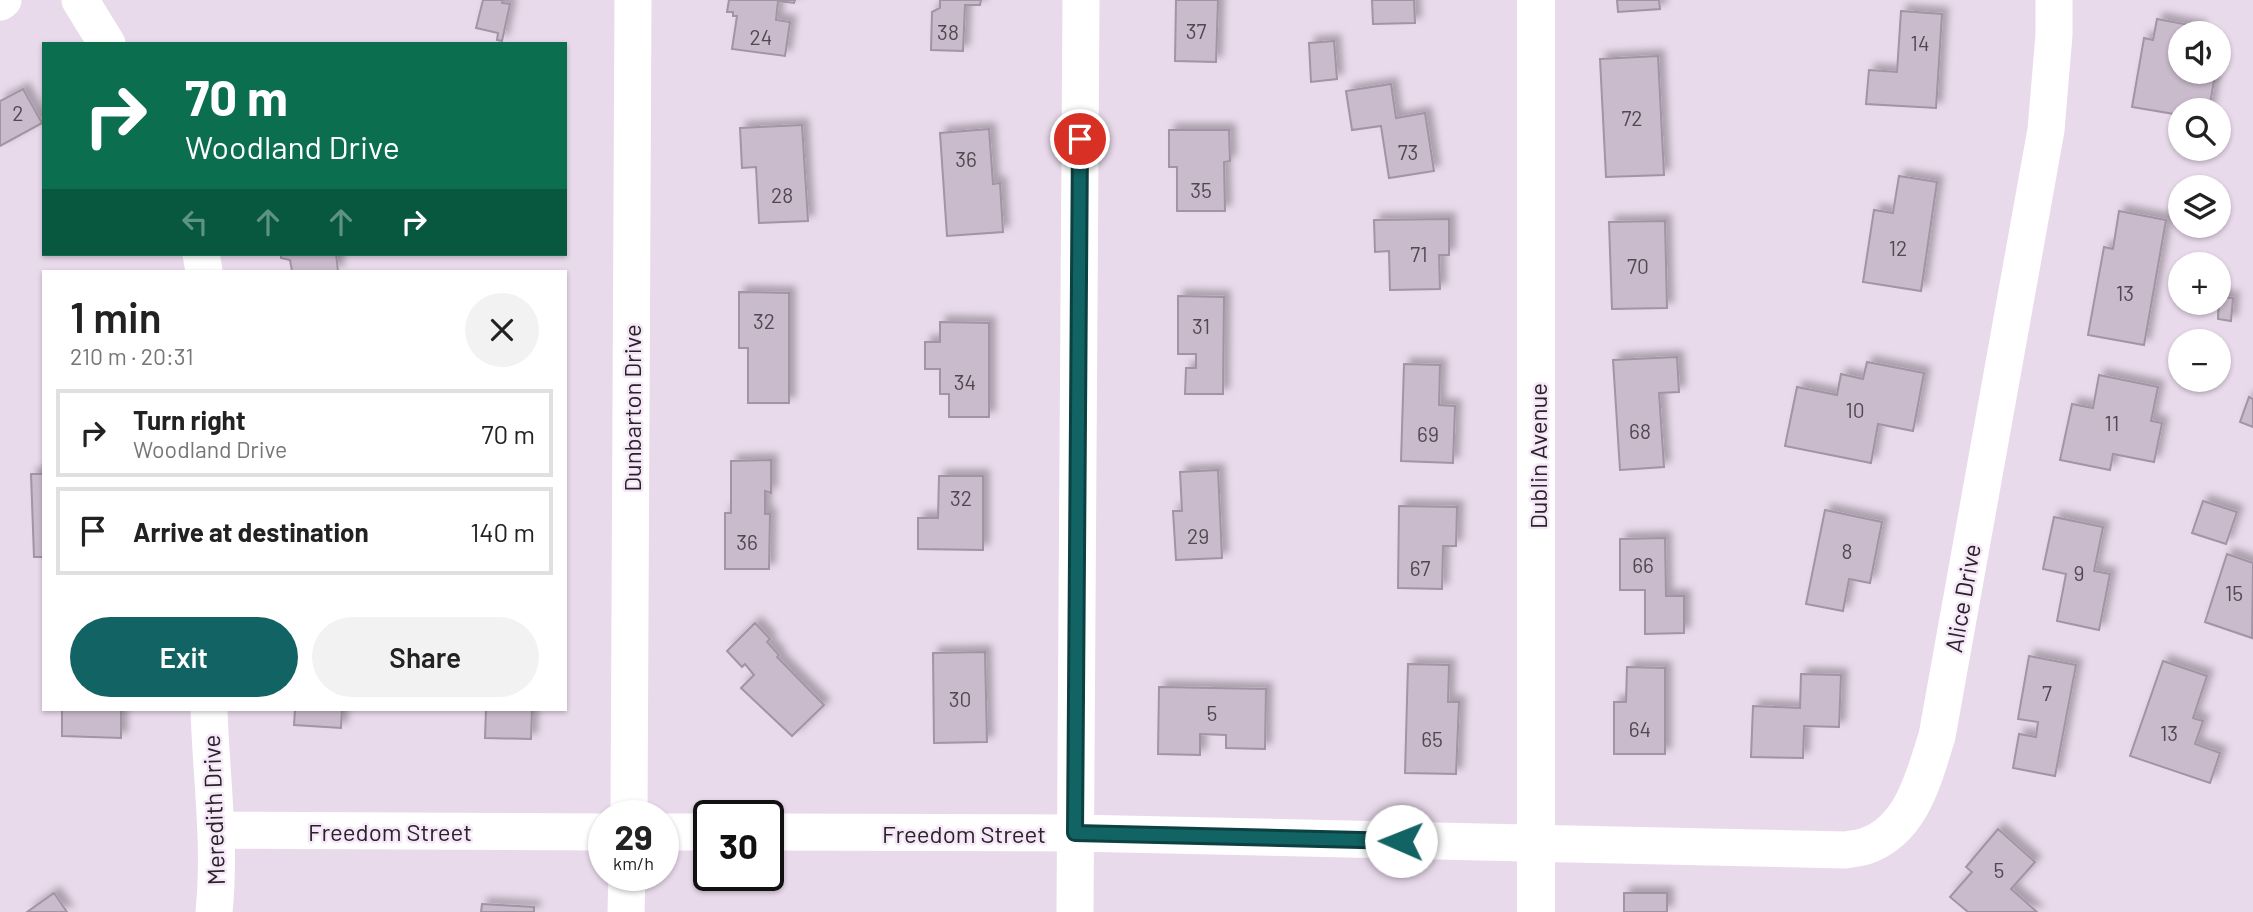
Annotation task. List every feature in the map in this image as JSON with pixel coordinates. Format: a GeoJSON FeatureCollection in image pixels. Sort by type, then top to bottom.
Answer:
{"type":"FeatureCollection","features":[{"type":"Feature","properties":{"kind":"street"},"geometry":{"type":"LineString","coordinates":[[80,0],[106,42]]}},
{"type":"Feature","properties":{"kind":"street","name":"Dunbarton Drive"},"geometry":{"type":"LineString","coordinates":[[629,800],[633,0]]}},
{"type":"Feature","properties":{"kind":"street"},"geometry":{"type":"LineString","coordinates":[[1075,912],[1081,0]]}},
{"type":"Feature","properties":{"kind":"street","name":"Dublin Avenue"},"geometry":{"type":"LineString","coordinates":[[1536,0],[1536,912]]}},
{"type":"Feature","properties":{"kind":"street","name":"Alice Drive"},"geometry":{"type":"LineString","coordinates":[[1537,845],[1844,850],[1867,846],[1893,830],[1913,804],[1937,736],[2046,130],[2054,35],[2054,0]]}},
{"type":"Feature","properties":{"kind":"street","name":"Meredith Drive"},"geometry":{"type":"LineString","coordinates":[[209,711],[211,768],[218,830],[214,912]]}},
{"type":"Feature","properties":{"kind":"street","name":"Freedom Street"},"geometry":{"type":"LineString","coordinates":[[218,830],[588,831]]}},
{"type":"Feature","properties":{"kind":"street","name":"Freedom Street"},"geometry":{"type":"LineString","coordinates":[[784,832],[1075,833],[1537,845]]}},
{"type":"Feature","properties":{"kind":"street"},"geometry":{"type":"LineString","coordinates":[[626,912],[627,891]]}},
{"type":"Feature","properties":{"kind":"building"},"geometry":{"type":"Polygon","coordinates":[[[483,0],[503,0],[502,3],[510,4],[502,41],[497,40],[498,33],[476,28],[483,0]]]}},
{"type":"Feature","properties":{"kind":"building"},"geometry":{"type":"Polygon","coordinates":[[[729,0],[795,0],[794,3],[778,1],[776,20],[790,22],[785,56],[732,49],[737,16],[733,16],[733,12],[727,12],[729,0]]]}},
{"type":"Feature","properties":{"kind":"building"},"geometry":{"type":"Polygon","coordinates":[[[940,0],[981,0],[980,5],[965,5],[963,51],[931,50],[932,12],[940,8],[940,0]]]}},
{"type":"Feature","properties":{"kind":"building"},"geometry":{"type":"Polygon","coordinates":[[[1176,0],[1218,0],[1216,62],[1175,61],[1176,0]]]}},
{"type":"Feature","properties":{"kind":"building"},"geometry":{"type":"Polygon","coordinates":[[[1372,0],[1414,0],[1415,23],[1373,24],[1372,0]]]}},
{"type":"Feature","properties":{"kind":"building"},"geometry":{"type":"Polygon","coordinates":[[[1617,0],[1659,0],[1660,9],[1618,12],[1617,0]]]}},
{"type":"Feature","properties":{"kind":"building"},"geometry":{"type":"Polygon","coordinates":[[[1901,11],[1942,14],[1936,108],[1866,104],[1869,70],[1897,72],[1901,11]]]}},
{"type":"Feature","properties":{"kind":"building"},"geometry":{"type":"Polygon","coordinates":[[[2157,19],[2168,21],[2168,84],[2213,84],[2211,98],[2168,98],[2168,113],[2132,107],[2144,38],[2153,40],[2157,19]]]}},
{"type":"Feature","properties":{"kind":"building"},"geometry":{"type":"Polygon","coordinates":[[[1334,41],[1337,79],[1311,82],[1309,43],[1334,41]]]}},
{"type":"Feature","properties":{"kind":"building"},"geometry":{"type":"Polygon","coordinates":[[[1658,56],[1664,175],[1606,177],[1600,59],[1658,56]]]}},
{"type":"Feature","properties":{"kind":"building"},"geometry":{"type":"Polygon","coordinates":[[[1391,84],[1396,118],[1425,113],[1434,171],[1389,178],[1381,126],[1352,130],[1346,91],[1391,84]]]}},
{"type":"Feature","properties":{"kind":"building"},"geometry":{"type":"Polygon","coordinates":[[[23,89],[42,123],[0,146],[0,101],[23,89]]]}},
{"type":"Feature","properties":{"kind":"building"},"geometry":{"type":"Polygon","coordinates":[[[802,125],[808,221],[759,223],[756,167],[742,168],[740,128],[802,125]]]}},
{"type":"Feature","properties":{"kind":"building"},"geometry":{"type":"Polygon","coordinates":[[[989,129],[993,184],[1000,183],[1003,232],[947,236],[940,133],[989,129]]]}},
{"type":"Feature","properties":{"kind":"building"},"geometry":{"type":"Polygon","coordinates":[[[1169,130],[1229,130],[1230,161],[1224,162],[1225,211],[1177,211],[1177,167],[1169,167],[1169,130]]]}},
{"type":"Feature","properties":{"kind":"building"},"geometry":{"type":"Polygon","coordinates":[[[1899,176],[1937,182],[1921,291],[1863,282],[1874,210],[1893,213],[1899,176]]]}},
{"type":"Feature","properties":{"kind":"building"},"geometry":{"type":"Polygon","coordinates":[[[2119,211],[2166,220],[2144,345],[2088,335],[2104,247],[2113,249],[2119,211]]]}},
{"type":"Feature","properties":{"kind":"building"},"geometry":{"type":"Polygon","coordinates":[[[1449,219],[1449,255],[1439,255],[1440,289],[1390,290],[1389,251],[1375,252],[1374,220],[1449,219]]]}},
{"type":"Feature","properties":{"kind":"building"},"geometry":{"type":"Polygon","coordinates":[[[1665,221],[1667,308],[1612,309],[1609,222],[1665,221]]]}},
{"type":"Feature","properties":{"kind":"building"},"geometry":{"type":"Polygon","coordinates":[[[336,256],[338,270],[292,270],[290,260],[281,258],[336,256]]]}},
{"type":"Feature","properties":{"kind":"building"},"geometry":{"type":"Polygon","coordinates":[[[739,292],[789,293],[789,403],[748,403],[748,348],[739,348],[739,292]]]}},
{"type":"Feature","properties":{"kind":"building"},"geometry":{"type":"Polygon","coordinates":[[[1178,296],[1224,297],[1223,394],[1185,394],[1186,368],[1196,368],[1196,354],[1178,354],[1178,296]]]}},
{"type":"Feature","properties":{"kind":"building"},"geometry":{"type":"Polygon","coordinates":[[[2233,298],[2231,321],[2218,319],[2218,315],[2231,315],[2233,298]]]}},
{"type":"Feature","properties":{"kind":"building"},"geometry":{"type":"Polygon","coordinates":[[[940,322],[989,323],[989,417],[949,417],[949,394],[940,394],[940,369],[925,369],[925,342],[940,342],[940,322]]]}},
{"type":"Feature","properties":{"kind":"building"},"geometry":{"type":"Polygon","coordinates":[[[1677,357],[1679,392],[1659,393],[1664,467],[1620,470],[1613,360],[1677,357]]]}},
{"type":"Feature","properties":{"kind":"building"},"geometry":{"type":"Polygon","coordinates":[[[1867,362],[1924,373],[1913,431],[1878,424],[1871,463],[1785,446],[1797,387],[1837,395],[1841,374],[1863,379],[1867,362]]]}},
{"type":"Feature","properties":{"kind":"building"},"geometry":{"type":"Polygon","coordinates":[[[1404,364],[1440,365],[1439,405],[1455,406],[1453,463],[1401,461],[1404,364]]]}},
{"type":"Feature","properties":{"kind":"building"},"geometry":{"type":"Polygon","coordinates":[[[2099,375],[2158,387],[2151,421],[2162,423],[2154,462],[2113,454],[2110,470],[2060,460],[2072,404],[2093,408],[2099,375]]]}},
{"type":"Feature","properties":{"kind":"building"},"geometry":{"type":"Polygon","coordinates":[[[2249,397],[2253,399],[2253,427],[2240,422],[2249,397]]]}},
{"type":"Feature","properties":{"kind":"building"},"geometry":{"type":"Polygon","coordinates":[[[771,460],[771,493],[765,491],[765,514],[770,514],[769,569],[725,569],[725,513],[731,513],[731,461],[771,460]]]}},
{"type":"Feature","properties":{"kind":"building"},"geometry":{"type":"Polygon","coordinates":[[[1218,470],[1222,558],[1176,560],[1173,511],[1182,511],[1180,472],[1218,470]]]}},
{"type":"Feature","properties":{"kind":"building"},"geometry":{"type":"Polygon","coordinates":[[[31,474],[42,474],[42,557],[34,557],[31,474]]]}},
{"type":"Feature","properties":{"kind":"building"},"geometry":{"type":"Polygon","coordinates":[[[939,476],[983,476],[983,550],[918,549],[918,518],[938,518],[939,476]]]}},
{"type":"Feature","properties":{"kind":"building"},"geometry":{"type":"Polygon","coordinates":[[[2203,501],[2237,512],[2226,544],[2192,533],[2203,501]]]}},
{"type":"Feature","properties":{"kind":"building"},"geometry":{"type":"Polygon","coordinates":[[[1399,506],[1457,507],[1456,546],[1443,546],[1442,589],[1398,588],[1399,506]]]}},
{"type":"Feature","properties":{"kind":"building"},"geometry":{"type":"Polygon","coordinates":[[[1825,510],[1882,522],[1870,583],[1849,579],[1843,611],[1806,604],[1825,510]]]}},
{"type":"Feature","properties":{"kind":"building"},"geometry":{"type":"Polygon","coordinates":[[[2054,517],[2103,527],[2094,571],[2110,574],[2099,630],[2057,621],[2066,574],[2043,569],[2054,517]]]}},
{"type":"Feature","properties":{"kind":"building"},"geometry":{"type":"Polygon","coordinates":[[[1665,538],[1666,596],[1684,596],[1684,633],[1645,634],[1645,590],[1620,590],[1620,539],[1665,538]]]}},
{"type":"Feature","properties":{"kind":"building"},"geometry":{"type":"Polygon","coordinates":[[[2227,554],[2253,563],[2252,638],[2205,622],[2227,554]]]}},
{"type":"Feature","properties":{"kind":"building"},"geometry":{"type":"Polygon","coordinates":[[[755,623],[770,639],[767,642],[779,655],[777,657],[824,705],[792,736],[741,688],[754,675],[745,664],[742,667],[727,651],[755,623]]]}},
{"type":"Feature","properties":{"kind":"building"},"geometry":{"type":"Polygon","coordinates":[[[985,652],[987,742],[934,743],[933,653],[985,652]]]}},
{"type":"Feature","properties":{"kind":"building"},"geometry":{"type":"Polygon","coordinates":[[[2029,656],[2076,665],[2055,776],[2013,768],[2019,734],[2036,737],[2038,722],[2018,719],[2029,656]]]}},
{"type":"Feature","properties":{"kind":"building"},"geometry":{"type":"Polygon","coordinates":[[[2163,661],[2207,676],[2193,718],[2203,721],[2195,744],[2220,753],[2210,783],[2130,756],[2163,661]]]}},
{"type":"Feature","properties":{"kind":"building"},"geometry":{"type":"Polygon","coordinates":[[[1408,664],[1449,665],[1448,702],[1459,702],[1456,774],[1405,773],[1408,664]]]}},
{"type":"Feature","properties":{"kind":"building"},"geometry":{"type":"Polygon","coordinates":[[[1627,667],[1665,668],[1665,754],[1614,754],[1614,702],[1626,702],[1627,667]]]}},
{"type":"Feature","properties":{"kind":"building"},"geometry":{"type":"Polygon","coordinates":[[[1801,674],[1841,675],[1839,727],[1804,726],[1803,758],[1751,757],[1753,706],[1800,708],[1801,674]]]}},
{"type":"Feature","properties":{"kind":"building"},"geometry":{"type":"Polygon","coordinates":[[[1159,687],[1266,689],[1265,749],[1226,748],[1226,735],[1200,734],[1200,755],[1158,754],[1159,687]]]}},
{"type":"Feature","properties":{"kind":"building"},"geometry":{"type":"Polygon","coordinates":[[[62,711],[121,711],[121,738],[62,736],[62,711]]]}},
{"type":"Feature","properties":{"kind":"building"},"geometry":{"type":"Polygon","coordinates":[[[295,711],[342,711],[341,728],[294,725],[295,711]]]}},
{"type":"Feature","properties":{"kind":"building"},"geometry":{"type":"Polygon","coordinates":[[[486,711],[532,711],[531,739],[485,738],[486,711]]]}},
{"type":"Feature","properties":{"kind":"building"},"geometry":{"type":"Polygon","coordinates":[[[1998,829],[2035,862],[2011,889],[2037,912],[1968,912],[1950,897],[1972,872],[1966,867],[1998,829]]]}},
{"type":"Feature","properties":{"kind":"building"},"geometry":{"type":"Polygon","coordinates":[[[54,893],[67,912],[27,912],[54,893]]]}},
{"type":"Feature","properties":{"kind":"building"},"geometry":{"type":"Polygon","coordinates":[[[1624,893],[1667,893],[1667,912],[1624,912],[1624,893]]]}},
{"type":"Feature","properties":{"kind":"building"},"geometry":{"type":"Polygon","coordinates":[[[482,904],[534,907],[534,912],[481,912],[482,904]]]}},
{"type":"Feature","properties":{"kind":"route"},"geometry":{"type":"LineString","coordinates":[[1080,139],[1075,833],[1401,841]]}}]}
